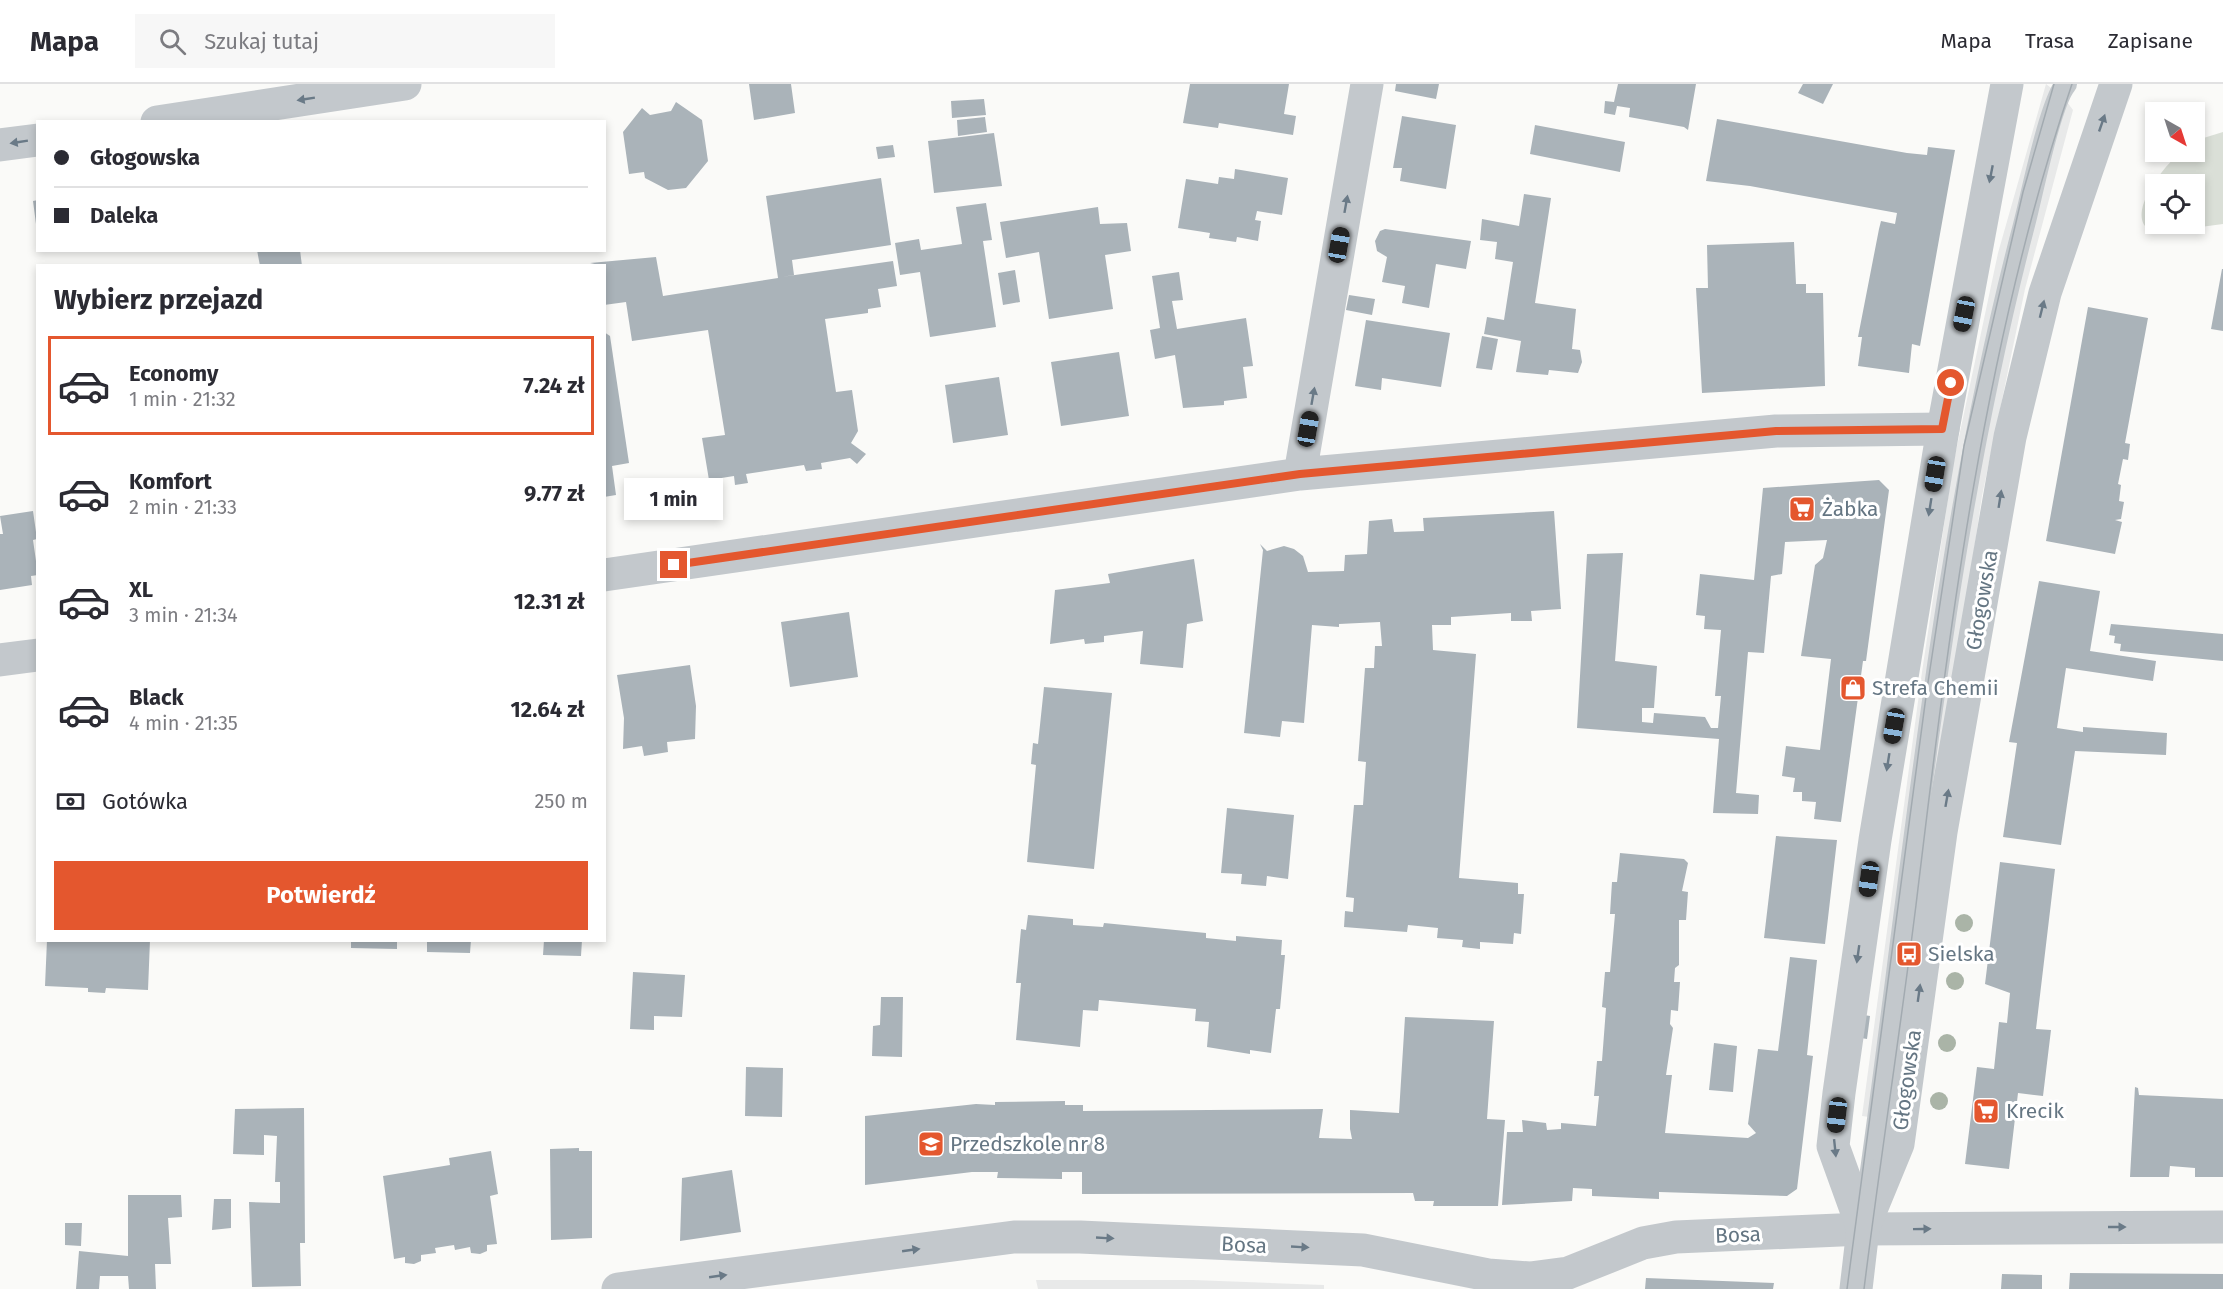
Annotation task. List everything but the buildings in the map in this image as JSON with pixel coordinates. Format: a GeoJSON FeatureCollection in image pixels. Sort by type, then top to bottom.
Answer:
{"type":"FeatureCollection","features":[{"type":"Feature","properties":{"kind":"street"},"geometry":{"type":"LineString","coordinates":[[170,120],[405,84]]}},
{"type":"Feature","properties":{"kind":"street"},"geometry":{"type":"LineString","coordinates":[[1300,474],[1367,84]]}},
{"type":"Feature","properties":{"kind":"street","name":"Głogowska"},"geometry":{"type":"LineString","coordinates":[[1863,1229],[1835,1153],[1834,1137],[1869,879],[1942,429],[2007,84]]}},
{"type":"Feature","properties":{"kind":"street","name":"Głogowska"},"geometry":{"type":"LineString","coordinates":[[1856,1289],[1863,1229],[1898,1143],[1941,832],[2010,437],[2045,293],[2116,84]]}},
{"type":"Feature","properties":{"kind":"street"},"geometry":{"type":"LineString","coordinates":[[0,145],[36,140]]}},
{"type":"Feature","properties":{"kind":"street"},"geometry":{"type":"LineString","coordinates":[[606,575],[1300,474],[1776,431],[1942,429]]}},
{"type":"Feature","properties":{"kind":"street"},"geometry":{"type":"LineString","coordinates":[[0,660],[36,655]]}},
{"type":"Feature","properties":{"kind":"street"},"geometry":{"type":"LineString","coordinates":[[1863,1229],[2223,1227]]}},
{"type":"Feature","properties":{"kind":"street","name":"Bosa"},"geometry":{"type":"LineString","coordinates":[[618,1289],[972,1242],[1056,1236],[1363,1250],[1511,1278],[1571,1281],[1659,1239],[1863,1229]]}},
{"type":"Feature","properties":{"kind":"lane"},"geometry":{"type":"LineString","coordinates":[[1863,1229],[1935,688],[1974,447],[2004,300],[2064,84]]}},
{"type":"Feature","properties":{"kind":"shaded area"},"geometry":{"type":"Polygon","coordinates":[[[2046,84],[2064,98],[2073,110],[2025,289],[1982,496],[1890,1120],[1862,1116],[1922,672],[1953,465],[1998,253],[2046,84]]]}},
{"type":"Feature","properties":{"kind":"shaded area"},"geometry":{"type":"Polygon","coordinates":[[[2223,132],[2223,224],[2205,226],[2205,174],[2160,174],[2171,162],[2205,162],[2205,138],[2223,132]]]}},
{"type":"Feature","properties":{"kind":"shaded area"},"geometry":{"type":"Polygon","coordinates":[[[2145,201],[2145,226],[2142,218],[2145,201]]]}},
{"type":"Feature","properties":{"kind":"shaded area"},"geometry":{"type":"Polygon","coordinates":[[[1036,1280],[1193,1280],[1324,1285],[1324,1289],[1038,1289],[1036,1280]]]}},
{"type":"Feature","properties":{"kind":"tram line"},"geometry":{"type":"LineString","coordinates":[[1847,1289],[1927,689],[1964,446],[2023,192],[2054,84]]}},
{"type":"Feature","properties":{"kind":"tram line"},"geometry":{"type":"LineString","coordinates":[[1864,1289],[1956,594],[1973,490],[1992,387],[2015,284],[2041,183],[2072,84]]}},
{"type":"Feature","properties":{"kind":"place","name":"Żabka"},"geometry":{"type":"Point","coordinates":[1802,509]}},
{"type":"Feature","properties":{"kind":"place","name":"Strefa Chemii"},"geometry":{"type":"Point","coordinates":[1853,688]}},
{"type":"Feature","properties":{"kind":"place","name":"Sielska"},"geometry":{"type":"Point","coordinates":[1909,954]}},
{"type":"Feature","properties":{"kind":"place","name":"Krecik"},"geometry":{"type":"Point","coordinates":[1986,1111]}},
{"type":"Feature","properties":{"kind":"place","name":"Przedszkole nr 8"},"geometry":{"type":"Point","coordinates":[931,1144]}},
{"type":"Feature","properties":{"kind":"route"},"geometry":{"type":"LineString","coordinates":[[674,565],[1300,474],[1776,431],[1942,429],[1951,383]]}}]}
